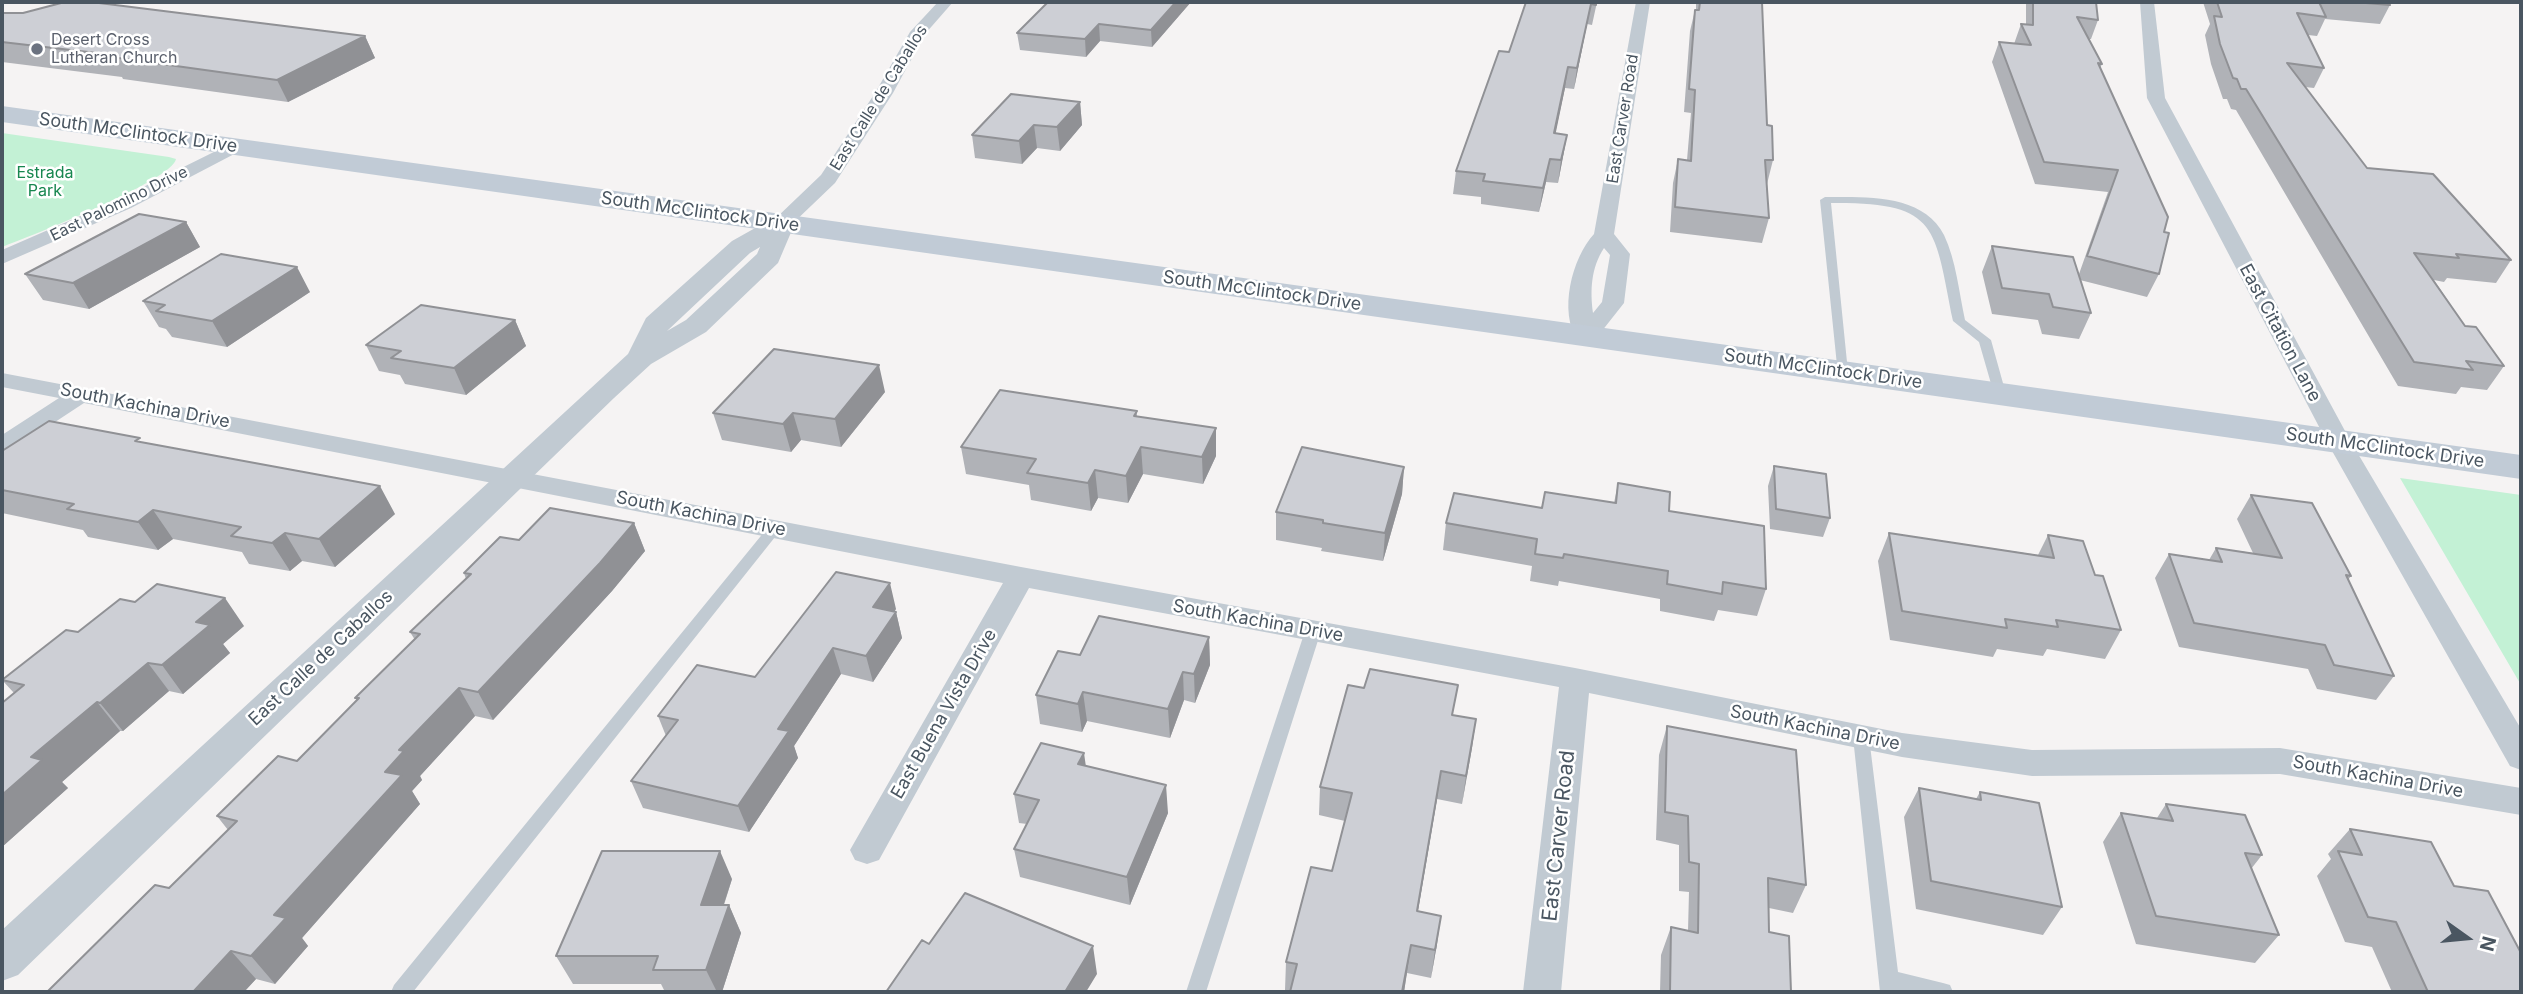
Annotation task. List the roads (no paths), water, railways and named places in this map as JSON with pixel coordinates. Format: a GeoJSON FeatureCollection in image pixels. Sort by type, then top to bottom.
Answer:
{"type":"FeatureCollection","features":[{"type":"Feature","properties":{"kind":"main road","name":"South McClintock Drive"},"geometry":{"type":"LineString","coordinates":[[2,114],[2521,467]]}},
{"type":"Feature","properties":{"kind":"street","name":"East Calle de Caballos"},"geometry":{"type":"LineString","coordinates":[[2,960],[641,358],[696,326],[769,257],[782,223],[828,179],[884,93],[918,32],[946,2]]}},
{"type":"Feature","properties":{"kind":"street","name":"East Carver Road"},"geometry":{"type":"LineString","coordinates":[[1586,336],[1578,298],[1589,249],[1604,235],[1643,2]]}},
{"type":"Feature","properties":{"kind":"street","name":"East Citation Lane"},"geometry":{"type":"LineString","coordinates":[[2140,3],[2157,98],[2339,442],[2521,757]]}},
{"type":"Feature","properties":{"kind":"street","name":"East Palomino Drive"},"geometry":{"type":"LineString","coordinates":[[2,258],[124,204],[234,147]]}},
{"type":"Feature","properties":{"kind":"street"},"geometry":{"type":"LineString","coordinates":[[1586,336],[1613,303],[1620,254],[1604,235]]}},
{"type":"Feature","properties":{"kind":"street","name":"South Kachina Drive"},"geometry":{"type":"LineString","coordinates":[[2,380],[1021,577],[1575,679],[1861,737],[2032,763],[2280,761],[2521,802]]}},
{"type":"Feature","properties":{"kind":"street"},"geometry":{"type":"LineString","coordinates":[[2,446],[82,394]]}},
{"type":"Feature","properties":{"kind":"street","name":"East Buena Vista Drive"},"geometry":{"type":"LineString","coordinates":[[867,850],[1021,577]]}},
{"type":"Feature","properties":{"kind":"street","name":"East Carver Road"},"geometry":{"type":"LineString","coordinates":[[1542,992],[1575,679]]}},
{"type":"Feature","properties":{"kind":"lane"},"geometry":{"type":"LineString","coordinates":[[1842,372],[1825,201],[1864,200],[1911,209],[1934,226],[1941,243],[1959,321],[1985,340],[2000,394]]}},
{"type":"Feature","properties":{"kind":"lane"},"geometry":{"type":"LineString","coordinates":[[401,992],[774,529]]}},
{"type":"Feature","properties":{"kind":"lane"},"geometry":{"type":"LineString","coordinates":[[1196,992],[1313,631]]}},
{"type":"Feature","properties":{"kind":"lane"},"geometry":{"type":"LineString","coordinates":[[1861,737],[1889,986],[1943,992]]}},
{"type":"Feature","properties":{"kind":"place","name":"Desert Cross Lutheran Church"},"geometry":{"type":"Point","coordinates":[37,49]}},
{"type":"Feature","properties":{"kind":"park label","name":"Estrada Park"},"geometry":{"type":"Point","coordinates":[45,182]}}]}
